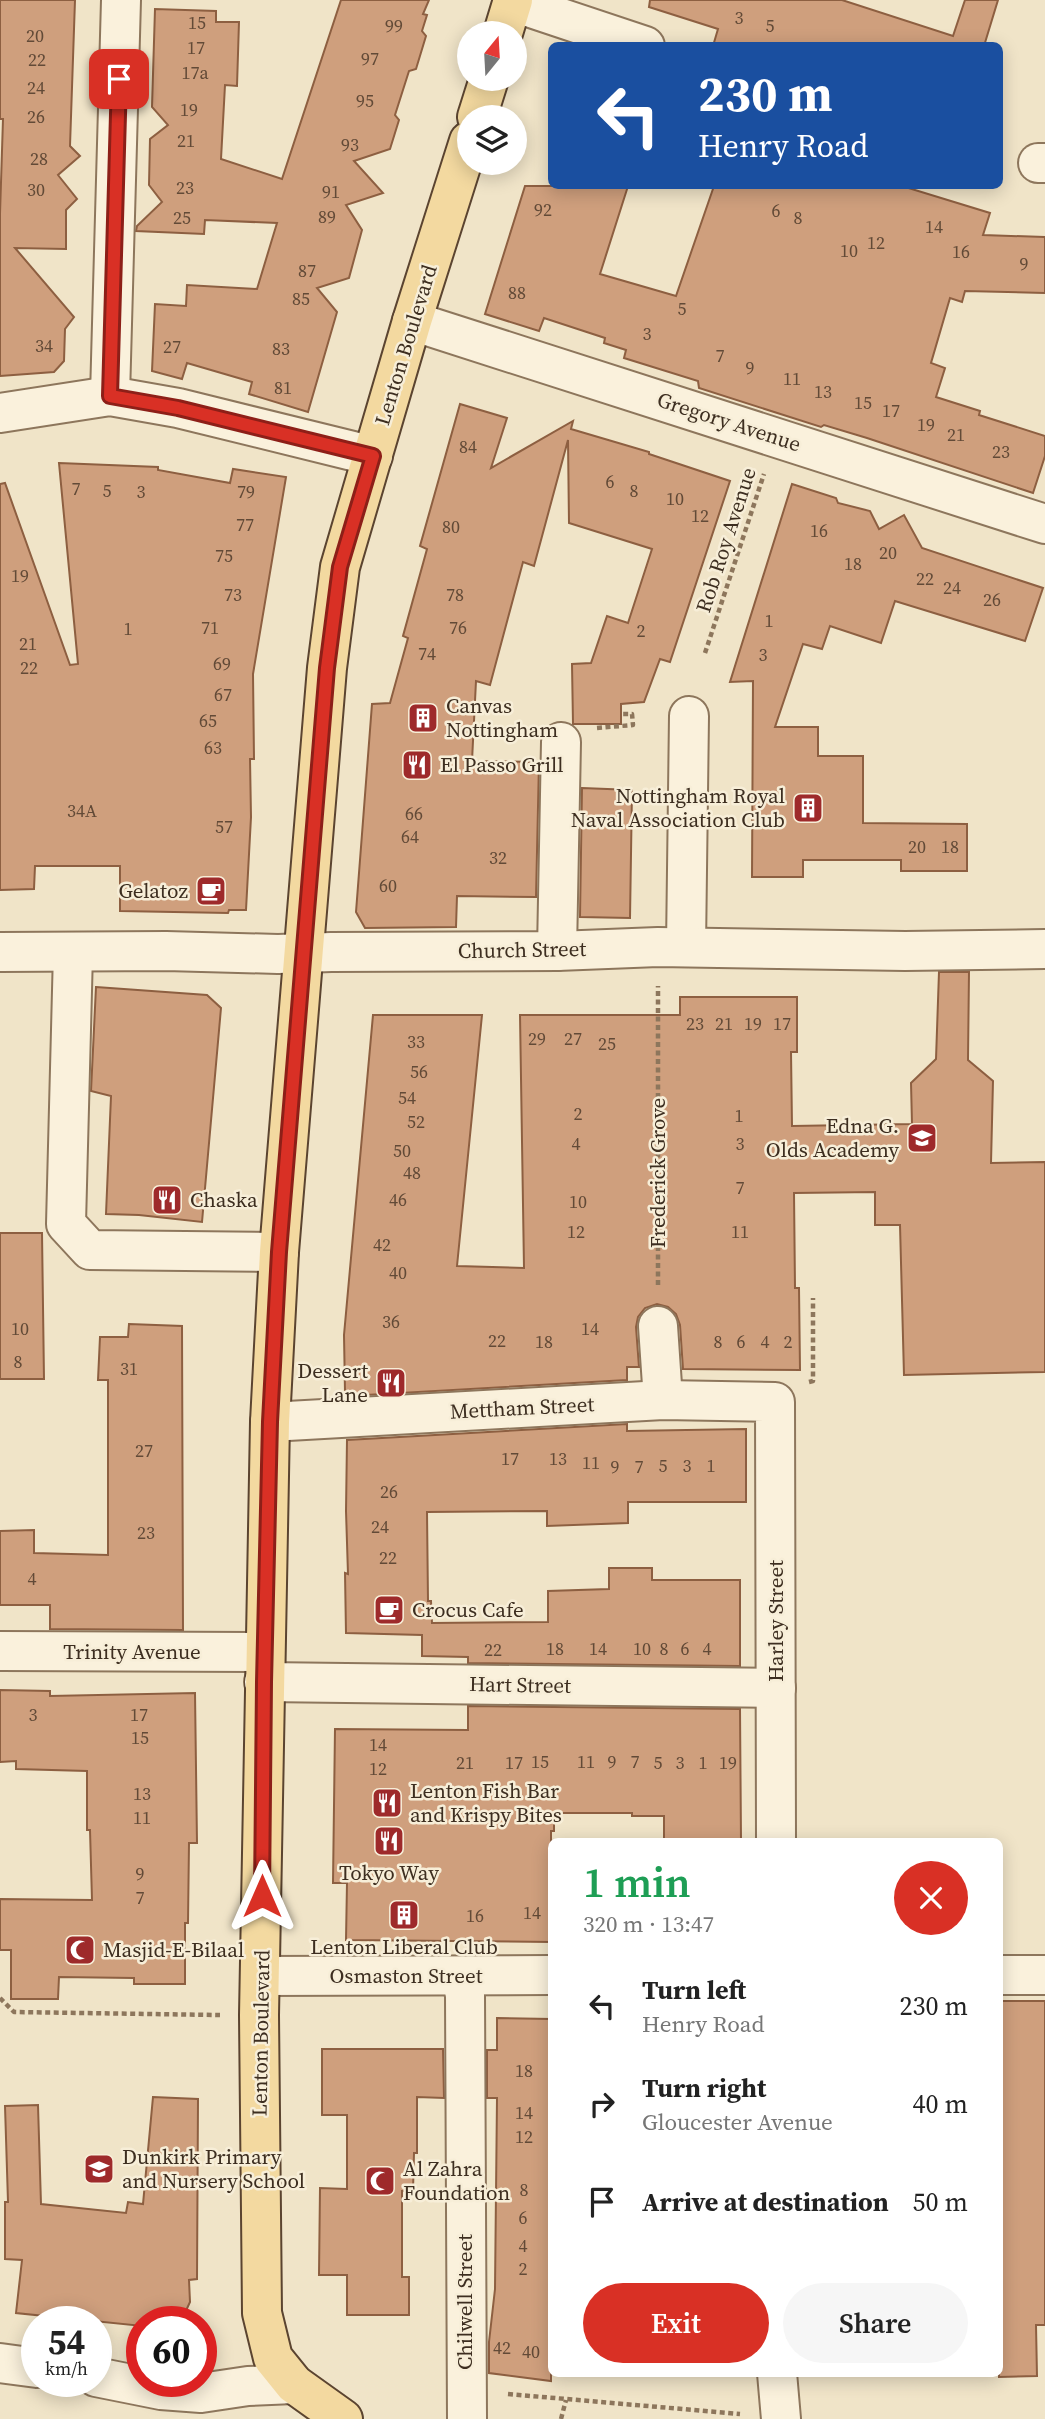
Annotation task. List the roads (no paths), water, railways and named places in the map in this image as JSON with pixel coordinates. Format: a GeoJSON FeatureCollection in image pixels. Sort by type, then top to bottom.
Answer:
{"type":"FeatureCollection","features":[{"type":"Feature","properties":{"kind":"main road","name":"Lenton Boulevard"},"geometry":{"type":"LineString","coordinates":[[343,2419],[294,2385],[273,2358],[262,2313],[259,2015],[270,1422],[279,1252],[327,668],[338,580],[412,321],[458,175]]}},
{"type":"Feature","properties":{"kind":"street"},"geometry":{"type":"LineString","coordinates":[[110,396],[121,0]]}},
{"type":"Feature","properties":{"kind":"street"},"geometry":{"type":"LineString","coordinates":[[510,12],[629,42]]}},
{"type":"Feature","properties":{"kind":"street","name":"Gregory Avenue"},"geometry":{"type":"LineString","coordinates":[[412,321],[1045,524]]}},
{"type":"Feature","properties":{"kind":"street"},"geometry":{"type":"LineString","coordinates":[[0,413],[110,396],[178,408],[373,456]]}},
{"type":"Feature","properties":{"kind":"street"},"geometry":{"type":"LineString","coordinates":[[672,947],[689,716]]}},
{"type":"Feature","properties":{"kind":"street"},"geometry":{"type":"LineString","coordinates":[[557,951],[561,742]]}},
{"type":"Feature","properties":{"kind":"street","name":"Church Street"},"geometry":{"type":"LineString","coordinates":[[0,952],[278,954],[672,947],[905,951],[1045,949]]}},
{"type":"Feature","properties":{"kind":"street"},"geometry":{"type":"LineString","coordinates":[[73,952],[66,1224],[90,1250],[279,1252]]}},
{"type":"Feature","properties":{"kind":"street"},"geometry":{"type":"LineString","coordinates":[[658,1326],[663,1400]]}},
{"type":"Feature","properties":{"kind":"street","name":"Mettham Street"},"geometry":{"type":"LineString","coordinates":[[270,1422],[663,1400],[775,1402]]}},
{"type":"Feature","properties":{"kind":"street","name":"Harley Street"},"geometry":{"type":"LineString","coordinates":[[775,1402],[776,1838]]}},
{"type":"Feature","properties":{"kind":"street","name":"Trinity Avenue"},"geometry":{"type":"LineString","coordinates":[[0,1651],[264,1667]]}},
{"type":"Feature","properties":{"kind":"street","name":"Hart Street"},"geometry":{"type":"LineString","coordinates":[[264,1667],[776,1688]]}},
{"type":"Feature","properties":{"kind":"street","name":"Osmaston Street"},"geometry":{"type":"LineString","coordinates":[[261,1976],[548,1975]]}},
{"type":"Feature","properties":{"kind":"street"},"geometry":{"type":"LineString","coordinates":[[1003,1975],[1045,1975]]}},
{"type":"Feature","properties":{"kind":"street","name":"Chilwell Street"},"geometry":{"type":"LineString","coordinates":[[461,1976],[465,1995],[466,2405]]}},
{"type":"Feature","properties":{"kind":"street"},"geometry":{"type":"LineString","coordinates":[[0,2363],[21,2366]]}},
{"type":"Feature","properties":{"kind":"street"},"geometry":{"type":"LineString","coordinates":[[777,2377],[781,2418]]}},
{"type":"Feature","properties":{"kind":"street"},"geometry":{"type":"LineString","coordinates":[[112,2380],[161,2390],[195,2406],[248,2386],[294,2385]]}},
{"type":"Feature","properties":{"kind":"place","name":"Canvas Nottingham"},"geometry":{"type":"Point","coordinates":[423,718]}},
{"type":"Feature","properties":{"kind":"place","name":"El Passo Grill"},"geometry":{"type":"Point","coordinates":[417,765]}},
{"type":"Feature","properties":{"kind":"place","name":"Nottingham Royal Naval Association Club"},"geometry":{"type":"Point","coordinates":[808,808]}},
{"type":"Feature","properties":{"kind":"place","name":"Gelatoz"},"geometry":{"type":"Point","coordinates":[211,891]}},
{"type":"Feature","properties":{"kind":"place","name":"Edna G. Olds Academy"},"geometry":{"type":"Point","coordinates":[922,1138]}},
{"type":"Feature","properties":{"kind":"place","name":"Chaska"},"geometry":{"type":"Point","coordinates":[167,1200]}},
{"type":"Feature","properties":{"kind":"place","name":"Dessert Lane"},"geometry":{"type":"Point","coordinates":[391,1383]}},
{"type":"Feature","properties":{"kind":"place","name":"Crocus Cafe"},"geometry":{"type":"Point","coordinates":[389,1610]}},
{"type":"Feature","properties":{"kind":"place","name":"Lenton Fish Bar and Krispy Bites"},"geometry":{"type":"Point","coordinates":[387,1803]}},
{"type":"Feature","properties":{"kind":"place","name":"Tokyo Way"},"geometry":{"type":"Point","coordinates":[389,1841]}},
{"type":"Feature","properties":{"kind":"place","name":"Lenton Liberal Club"},"geometry":{"type":"Point","coordinates":[404,1915]}},
{"type":"Feature","properties":{"kind":"place","name":"Masjid-E-Bilaal"},"geometry":{"type":"Point","coordinates":[80,1950]}},
{"type":"Feature","properties":{"kind":"place","name":"Dunkirk Primary and Nursery School"},"geometry":{"type":"Point","coordinates":[99,2169]}},
{"type":"Feature","properties":{"kind":"place","name":"Al Zahra Foundation"},"geometry":{"type":"Point","coordinates":[380,2181]}}]}
